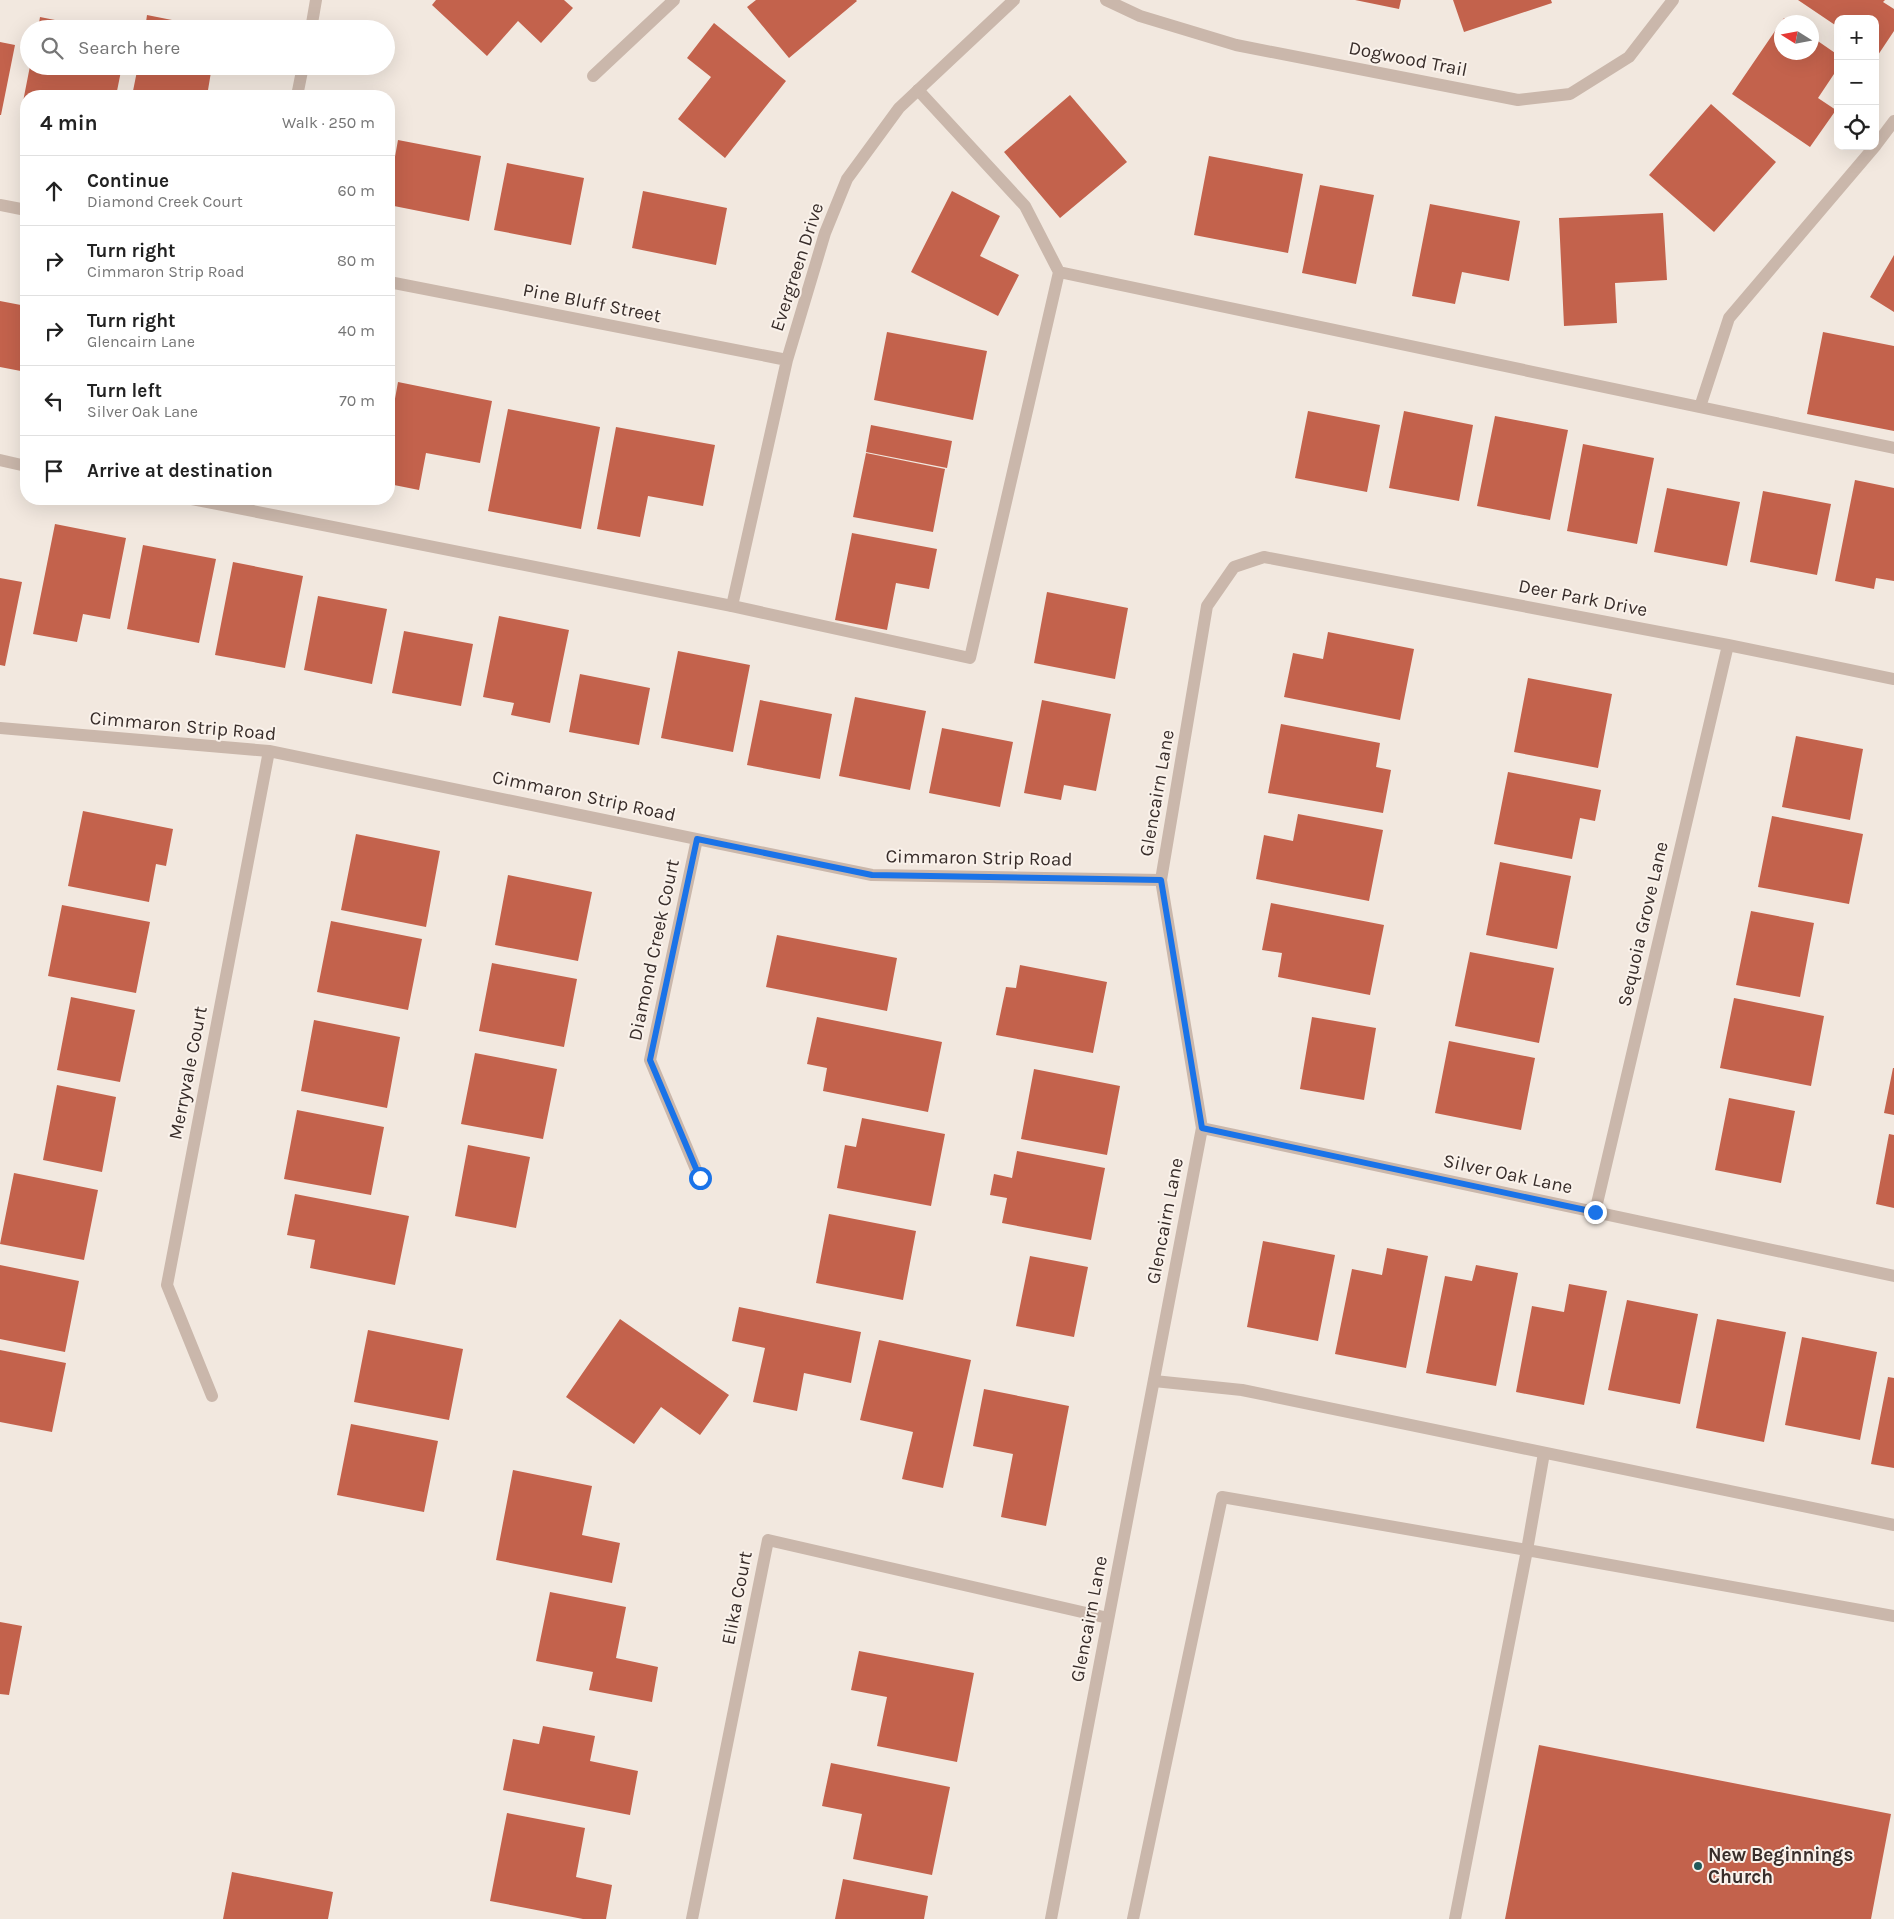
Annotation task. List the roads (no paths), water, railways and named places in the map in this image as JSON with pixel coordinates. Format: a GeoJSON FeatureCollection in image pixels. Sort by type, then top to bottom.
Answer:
{"type":"FeatureCollection","features":[{"type":"Feature","properties":{"kind":"street"},"geometry":{"type":"LineString","coordinates":[[312,20],[316,0]]}},
{"type":"Feature","properties":{"kind":"street"},"geometry":{"type":"LineString","coordinates":[[594,76],[674,0]]}},
{"type":"Feature","properties":{"kind":"street","name":"Evergreen Drive"},"geometry":{"type":"LineString","coordinates":[[732,606],[787,360],[824,233],[847,178],[899,108],[1014,0]]}},
{"type":"Feature","properties":{"kind":"street","name":"Dogwood Trail"},"geometry":{"type":"LineString","coordinates":[[1106,0],[1140,16],[1236,45],[1518,100],[1570,94],[1629,57],[1673,0]]}},
{"type":"Feature","properties":{"kind":"street"},"geometry":{"type":"LineString","coordinates":[[298,90],[301,75]]}},
{"type":"Feature","properties":{"kind":"street"},"geometry":{"type":"LineString","coordinates":[[222,505],[732,606],[970,658],[1059,272],[1025,206],[918,90]]}},
{"type":"Feature","properties":{"kind":"street"},"geometry":{"type":"LineString","coordinates":[[1700,407],[1729,318],[1894,122]]}},
{"type":"Feature","properties":{"kind":"street"},"geometry":{"type":"LineString","coordinates":[[0,204],[20,209]]}},
{"type":"Feature","properties":{"kind":"street"},"geometry":{"type":"LineString","coordinates":[[1059,272],[1894,448]]}},
{"type":"Feature","properties":{"kind":"street","name":"Pine Bluff Street"},"geometry":{"type":"LineString","coordinates":[[395,283],[787,360]]}},
{"type":"Feature","properties":{"kind":"street"},"geometry":{"type":"LineString","coordinates":[[0,460],[20,465]]}},
{"type":"Feature","properties":{"kind":"street","name":"Deer Park Drive"},"geometry":{"type":"LineString","coordinates":[[1264,557],[1728,644],[1894,679]]}},
{"type":"Feature","properties":{"kind":"street","name":"Glencairn Lane"},"geometry":{"type":"LineString","coordinates":[[1051,1919],[1202,1128],[1161,880],[1207,606],[1234,567],[1264,557]]}},
{"type":"Feature","properties":{"kind":"street","name":"Sequoia Grove Lane"},"geometry":{"type":"LineString","coordinates":[[1595,1212],[1728,644]]}},
{"type":"Feature","properties":{"kind":"street","name":"Cimmaron Strip Road"},"geometry":{"type":"LineString","coordinates":[[0,728],[269,751],[872,875],[1161,880]]}},
{"type":"Feature","properties":{"kind":"street","name":"Merryvale Court"},"geometry":{"type":"LineString","coordinates":[[212,1396],[167,1285],[269,751]]}},
{"type":"Feature","properties":{"kind":"street","name":"Diamond Creek Court"},"geometry":{"type":"LineString","coordinates":[[697,839],[650,1060],[700,1178]]}},
{"type":"Feature","properties":{"kind":"street","name":"Silver Oak Lane"},"geometry":{"type":"LineString","coordinates":[[1202,1128],[1894,1276]]}},
{"type":"Feature","properties":{"kind":"street"},"geometry":{"type":"LineString","coordinates":[[1154,1381],[1242,1390],[1894,1525]]}},
{"type":"Feature","properties":{"kind":"street"},"geometry":{"type":"LineString","coordinates":[[1455,1919],[1544,1453]]}},
{"type":"Feature","properties":{"kind":"street"},"geometry":{"type":"LineString","coordinates":[[1133,1919],[1222,1497],[1894,1616]]}},
{"type":"Feature","properties":{"kind":"street","name":"Elika Court"},"geometry":{"type":"LineString","coordinates":[[692,1919],[768,1540],[1108,1618]]}},
{"type":"Feature","properties":{"kind":"place","name":"New Beginnings Church"},"geometry":{"type":"Point","coordinates":[1698,1866]}}]}
